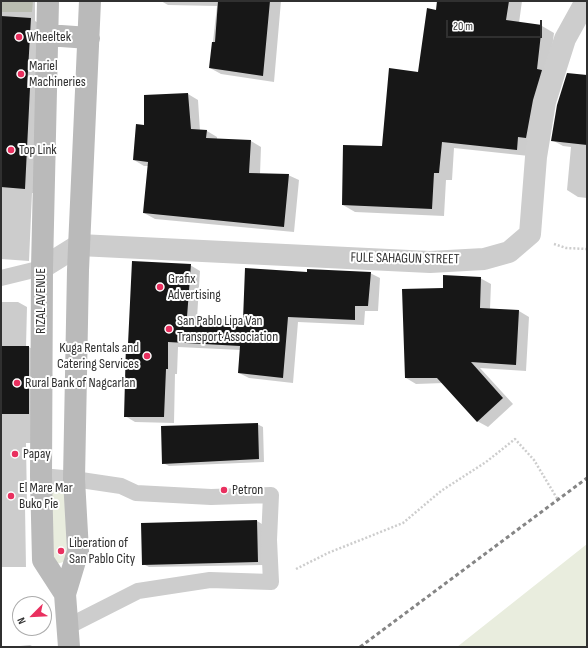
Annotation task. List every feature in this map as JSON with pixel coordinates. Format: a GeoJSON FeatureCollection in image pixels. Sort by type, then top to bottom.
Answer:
{"type":"FeatureCollection","features":[{"type":"Feature","properties":{"kind":"main road","name":"RIZAL AVENUE"},"geometry":{"type":"LineString","coordinates":[[48,1],[42,268],[41,476],[43,560],[65,594]]}},
{"type":"Feature","properties":{"kind":"main road","name":"RIZAL AVENUE"},"geometry":{"type":"LineString","coordinates":[[68,637],[65,594],[78,551],[74,479],[79,245],[90,1]]}},
{"type":"Feature","properties":{"kind":"main road"},"geometry":{"type":"LineString","coordinates":[[47,35],[89,38]]}},
{"type":"Feature","properties":{"kind":"street","name":"FULE SAHAGUN STREET"},"geometry":{"type":"LineString","coordinates":[[79,245],[430,262],[484,259],[509,252],[530,234],[536,157],[544,102],[565,39],[586,1]]}},
{"type":"Feature","properties":{"kind":"street"},"geometry":{"type":"LineString","coordinates":[[42,268],[79,245]]}},
{"type":"Feature","properties":{"kind":"lane"},"geometry":{"type":"LineString","coordinates":[[1,278],[42,268]]}},
{"type":"Feature","properties":{"kind":"lane"},"geometry":{"type":"LineString","coordinates":[[41,476],[121,486],[136,493],[211,497],[271,495],[269,540],[271,582],[210,580],[138,591],[68,637]]}},
{"type":"Feature","properties":{"kind":"path"},"geometry":{"type":"LineString","coordinates":[[271,582],[328,553],[403,523],[441,491],[486,462],[515,439],[534,460],[558,500]]}},
{"type":"Feature","properties":{"kind":"shaded area"},"geometry":{"type":"Polygon","coordinates":[[[1,1],[33,1],[32,12],[1,12],[1,1]]]}},
{"type":"Feature","properties":{"kind":"shaded area"},"geometry":{"type":"Polygon","coordinates":[[[50,487],[66,489],[67,561],[53,565],[50,487]]]}},
{"type":"Feature","properties":{"kind":"shaded area"},"geometry":{"type":"Polygon","coordinates":[[[587,544],[587,647],[457,647],[587,544]]]}},
{"type":"Feature","properties":{"kind":"building"},"geometry":{"type":"Polygon","coordinates":[[[218,1],[270,1],[263,76],[209,68],[212,42],[215,42],[218,1]]]}},
{"type":"Feature","properties":{"kind":"building"},"geometry":{"type":"Polygon","coordinates":[[[437,1],[509,1],[506,20],[542,25],[537,69],[542,70],[533,100],[526,138],[518,137],[517,150],[442,142],[439,173],[434,173],[432,209],[342,205],[343,145],[382,146],[389,68],[418,72],[427,8],[436,10],[437,1]]]}},
{"type":"Feature","properties":{"kind":"building"},"geometry":{"type":"Polygon","coordinates":[[[1,16],[31,18],[27,88],[30,88],[25,189],[1,187],[1,16]]]}},
{"type":"Feature","properties":{"kind":"building"},"geometry":{"type":"Polygon","coordinates":[[[567,73],[587,75],[587,145],[551,141],[557,105],[567,73]]]}},
{"type":"Feature","properties":{"kind":"building"},"geometry":{"type":"Polygon","coordinates":[[[188,93],[191,129],[207,130],[206,138],[251,140],[249,173],[289,174],[284,227],[143,213],[148,162],[133,160],[136,124],[144,125],[144,95],[188,93]]]}},
{"type":"Feature","properties":{"kind":"building"},"geometry":{"type":"Polygon","coordinates":[[[132,261],[191,264],[187,317],[243,320],[245,268],[307,272],[307,269],[371,272],[368,306],[355,306],[355,320],[288,317],[283,378],[238,373],[240,346],[168,342],[168,369],[166,369],[164,417],[124,417],[126,344],[128,344],[132,261]]]}},
{"type":"Feature","properties":{"kind":"building"},"geometry":{"type":"Polygon","coordinates":[[[443,275],[481,277],[480,308],[519,310],[516,365],[471,362],[503,398],[477,422],[437,378],[405,378],[402,289],[443,288],[443,275]]]}},
{"type":"Feature","properties":{"kind":"building"},"geometry":{"type":"Polygon","coordinates":[[[1,346],[29,346],[29,414],[1,414],[1,346]]]}},
{"type":"Feature","properties":{"kind":"building"},"geometry":{"type":"Polygon","coordinates":[[[258,423],[259,459],[162,464],[161,426],[258,423]]]}},
{"type":"Feature","properties":{"kind":"building"},"geometry":{"type":"Polygon","coordinates":[[[257,520],[258,562],[142,565],[141,523],[257,520]]]}},
{"type":"Feature","properties":{"kind":"railway"},"geometry":{"type":"LineString","coordinates":[[360,647],[587,478]]}},
{"type":"Feature","properties":{"kind":"place","name":"Wheeltek"},"geometry":{"type":"Point","coordinates":[19,37]}},
{"type":"Feature","properties":{"kind":"place","name":"Mariel Machineries"},"geometry":{"type":"Point","coordinates":[21,74]}},
{"type":"Feature","properties":{"kind":"place","name":"Top Link"},"geometry":{"type":"Point","coordinates":[11,150]}},
{"type":"Feature","properties":{"kind":"place","name":"Grafix Advertising"},"geometry":{"type":"Point","coordinates":[160,287]}},
{"type":"Feature","properties":{"kind":"place","name":"San Pablo Lipa Van Transport Association"},"geometry":{"type":"Point","coordinates":[169,329]}},
{"type":"Feature","properties":{"kind":"place","name":"Kuga Rentals and Catering Services"},"geometry":{"type":"Point","coordinates":[147,356]}},
{"type":"Feature","properties":{"kind":"place","name":"Rural Bank of Nagcarlan"},"geometry":{"type":"Point","coordinates":[17,383]}},
{"type":"Feature","properties":{"kind":"place","name":"Papay"},"geometry":{"type":"Point","coordinates":[15,454]}},
{"type":"Feature","properties":{"kind":"place","name":"Petron"},"geometry":{"type":"Point","coordinates":[224,490]}},
{"type":"Feature","properties":{"kind":"place","name":"El Mare Mar Buko Pie"},"geometry":{"type":"Point","coordinates":[11,496]}},
{"type":"Feature","properties":{"kind":"place","name":"Liberation of San Pablo City"},"geometry":{"type":"Point","coordinates":[61,551]}}]}
